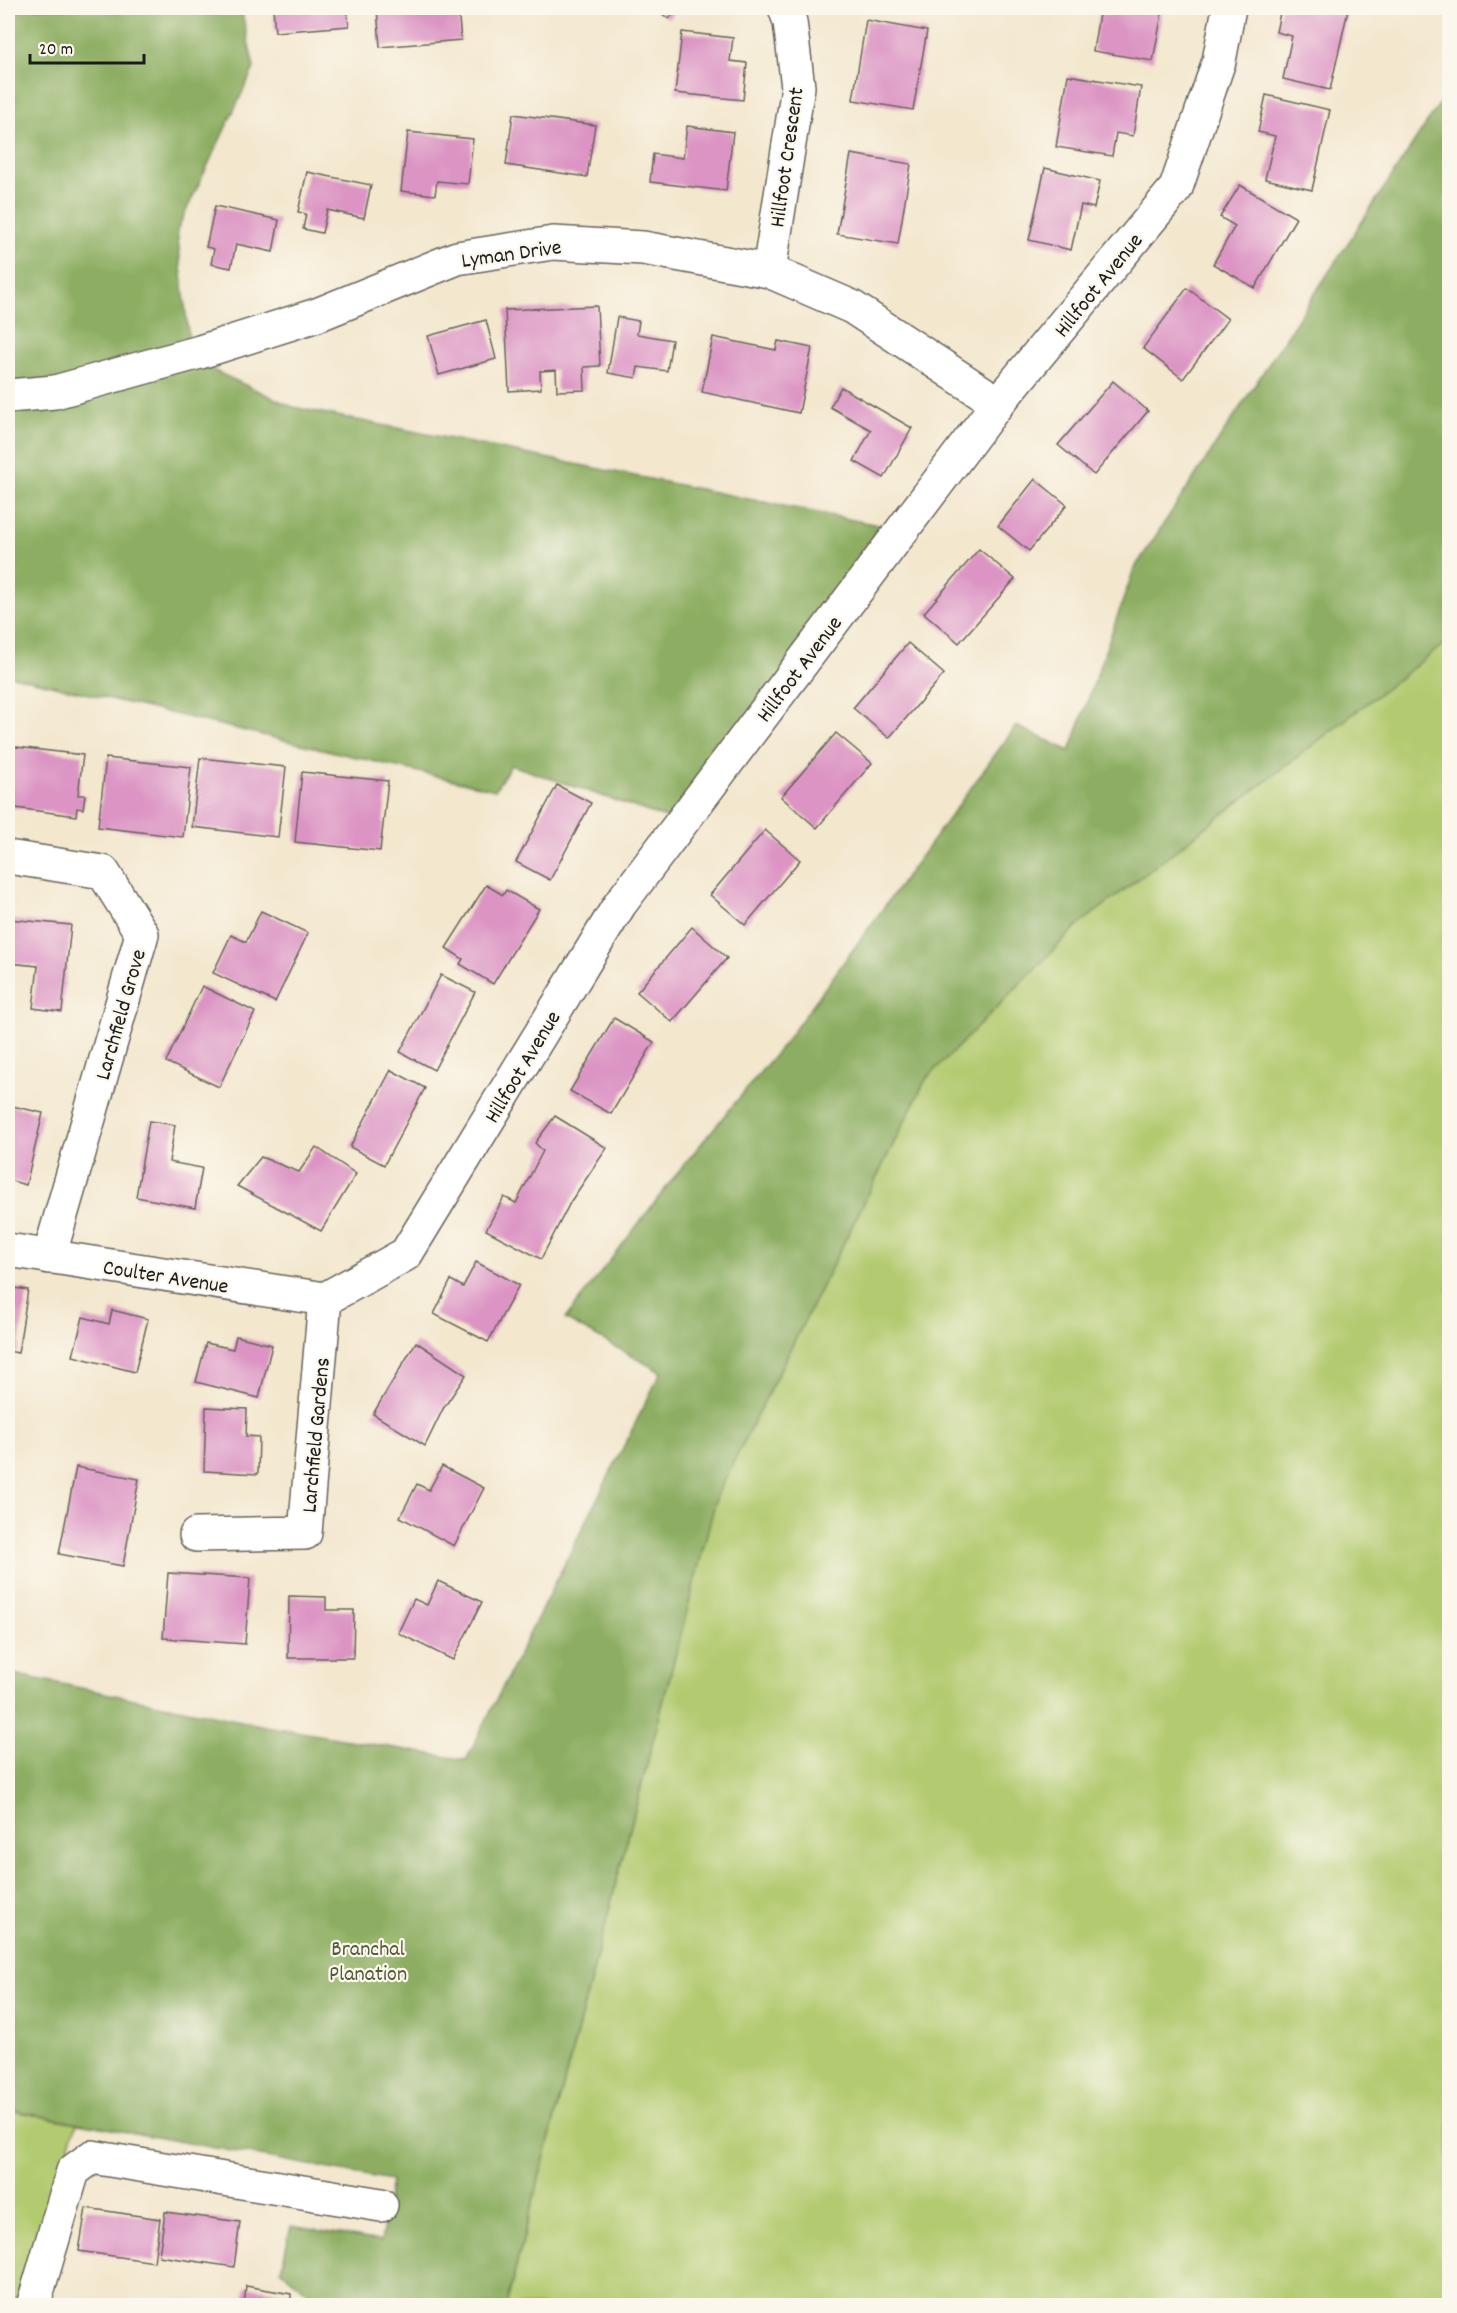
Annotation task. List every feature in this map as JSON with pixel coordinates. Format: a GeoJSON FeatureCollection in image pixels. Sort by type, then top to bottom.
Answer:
{"type":"FeatureCollection","features":[{"type":"Feature","properties":{"kind":"street","name":"Hillfoot Crescent"},"geometry":{"type":"LineString","coordinates":[[769,271],[798,87],[790,22],[785,8]]}},
{"type":"Feature","properties":{"kind":"street","name":"Hillfoot Avenue"},"geometry":{"type":"LineString","coordinates":[[325,1299],[406,1254],[620,904],[998,403],[1176,188],[1219,61],[1229,8]]}},
{"type":"Feature","properties":{"kind":"street","name":"Lyman Drive"},"geometry":{"type":"LineString","coordinates":[[8,396],[55,393],[200,352],[317,315],[457,258],[554,243],[643,248],[769,271],[852,307],[998,403]]}},
{"type":"Feature","properties":{"kind":"street","name":"Larchfield Grove"},"geometry":{"type":"LineString","coordinates":[[8,857],[103,873],[142,934],[49,1257]]}},
{"type":"Feature","properties":{"kind":"street","name":"Coulter Avenue"},"geometry":{"type":"LineString","coordinates":[[8,1250],[325,1299]]}},
{"type":"Feature","properties":{"kind":"street","name":"Larchfield Gardens"},"geometry":{"type":"LineString","coordinates":[[196,1535],[305,1533],[325,1299]]}},
{"type":"Feature","properties":{"kind":"street"},"geometry":{"type":"LineString","coordinates":[[33,2306],[73,2171],[92,2157],[381,2205]]}},
{"type":"Feature","properties":{"kind":"green space"},"geometry":{"type":"Polygon","coordinates":[[[8,8],[241,8],[254,68],[177,230],[191,360],[293,407],[903,530],[681,823],[511,765],[495,790],[8,675],[8,8]]]}},
{"type":"Feature","properties":{"kind":"green space","name":"Branchal Planation"},"geometry":{"type":"Polygon","coordinates":[[[1449,89],[1449,640],[1076,927],[926,1079],[717,1495],[506,2305],[323,2305],[281,2270],[291,2226],[381,2241],[391,2180],[8,2110],[8,1673],[265,1726],[466,1760],[661,1372],[565,1319],[682,1167],[787,1040],[1016,726],[1070,751],[1134,569],[1449,89]]]}},
{"type":"Feature","properties":{"kind":"green space"},"geometry":{"type":"Polygon","coordinates":[[[1449,640],[1449,2305],[506,2306],[717,1495],[926,1079],[1076,927],[1449,640]]]}},
{"type":"Feature","properties":{"kind":"green space"},"geometry":{"type":"Polygon","coordinates":[[[8,2110],[77,2123],[17,2299],[8,2297],[8,2110]]]}},
{"type":"Feature","properties":{"kind":"building"},"geometry":{"type":"Polygon","coordinates":[[[273,8],[347,8],[349,26],[275,32],[273,8]]]}},
{"type":"Feature","properties":{"kind":"building"},"geometry":{"type":"Polygon","coordinates":[[[377,8],[458,8],[461,40],[380,47],[377,8]]]}},
{"type":"Feature","properties":{"kind":"building"},"geometry":{"type":"Polygon","coordinates":[[[654,8],[678,8],[669,19],[654,8]]]}},
{"type":"Feature","properties":{"kind":"building"},"geometry":{"type":"Polygon","coordinates":[[[1100,8],[1163,8],[1153,61],[1093,51],[1100,8]]]}},
{"type":"Feature","properties":{"kind":"building"},"geometry":{"type":"Polygon","coordinates":[[[1281,8],[1348,10],[1330,90],[1283,79],[1292,36],[1276,32],[1281,8]]]}},
{"type":"Feature","properties":{"kind":"building"},"geometry":{"type":"Polygon","coordinates":[[[866,20],[927,31],[913,110],[853,100],[866,20]]]}},
{"type":"Feature","properties":{"kind":"building"},"geometry":{"type":"Polygon","coordinates":[[[682,32],[733,38],[730,61],[747,63],[743,100],[675,93],[682,32]]]}},
{"type":"Feature","properties":{"kind":"building"},"geometry":{"type":"Polygon","coordinates":[[[1068,75],[1141,87],[1133,136],[1116,133],[1112,156],[1056,147],[1068,75]]]}},
{"type":"Feature","properties":{"kind":"building"},"geometry":{"type":"Polygon","coordinates":[[[1266,95],[1330,110],[1312,190],[1265,179],[1275,136],[1258,132],[1266,95]]]}},
{"type":"Feature","properties":{"kind":"building"},"geometry":{"type":"Polygon","coordinates":[[[513,114],[595,125],[587,177],[506,165],[513,114]]]}},
{"type":"Feature","properties":{"kind":"building"},"geometry":{"type":"Polygon","coordinates":[[[687,126],[733,132],[726,191],[650,182],[653,154],[683,158],[687,126]]]}},
{"type":"Feature","properties":{"kind":"building"},"geometry":{"type":"Polygon","coordinates":[[[408,132],[473,139],[468,184],[437,181],[435,195],[401,191],[408,132]]]}},
{"type":"Feature","properties":{"kind":"building"},"geometry":{"type":"Polygon","coordinates":[[[851,154],[911,164],[898,244],[837,234],[851,154]]]}},
{"type":"Feature","properties":{"kind":"building"},"geometry":{"type":"Polygon","coordinates":[[[1045,168],[1100,181],[1094,208],[1081,205],[1071,250],[1029,240],[1045,168]]]}},
{"type":"Feature","properties":{"kind":"building"},"geometry":{"type":"Polygon","coordinates":[[[307,172],[371,185],[364,218],[327,210],[322,233],[303,229],[306,214],[298,212],[307,172]]]}},
{"type":"Feature","properties":{"kind":"building"},"geometry":{"type":"Polygon","coordinates":[[[1240,185],[1296,218],[1255,288],[1213,264],[1235,226],[1220,217],[1240,185]]]}},
{"type":"Feature","properties":{"kind":"building"},"geometry":{"type":"Polygon","coordinates":[[[215,206],[279,220],[273,252],[236,244],[231,268],[211,264],[214,249],[206,247],[215,206]]]}},
{"type":"Feature","properties":{"kind":"building"},"geometry":{"type":"Polygon","coordinates":[[[1187,288],[1228,319],[1183,379],[1143,348],[1187,288]]]}},
{"type":"Feature","properties":{"kind":"building"},"geometry":{"type":"Polygon","coordinates":[[[597,306],[600,366],[584,367],[585,390],[557,391],[556,370],[540,371],[541,389],[509,391],[505,310],[597,306]]]}},
{"type":"Feature","properties":{"kind":"building"},"geometry":{"type":"Polygon","coordinates":[[[617,317],[639,321],[637,334],[672,340],[667,371],[638,367],[636,378],[608,373],[617,317]]]}},
{"type":"Feature","properties":{"kind":"building"},"geometry":{"type":"Polygon","coordinates":[[[486,320],[496,359],[439,375],[428,336],[486,320]]]}},
{"type":"Feature","properties":{"kind":"building"},"geometry":{"type":"Polygon","coordinates":[[[713,337],[776,350],[778,341],[812,348],[799,413],[702,392],[713,337]]]}},
{"type":"Feature","properties":{"kind":"building"},"geometry":{"type":"Polygon","coordinates":[[[1113,381],[1148,411],[1094,475],[1058,445],[1113,381]]]}},
{"type":"Feature","properties":{"kind":"building"},"geometry":{"type":"Polygon","coordinates":[[[841,387],[912,428],[884,478],[854,461],[871,430],[830,407],[841,387]]]}},
{"type":"Feature","properties":{"kind":"building"},"geometry":{"type":"Polygon","coordinates":[[[1035,479],[1067,505],[1029,551],[998,526],[1035,479]]]}},
{"type":"Feature","properties":{"kind":"building"},"geometry":{"type":"Polygon","coordinates":[[[979,549],[1015,579],[959,643],[924,613],[979,549]]]}},
{"type":"Feature","properties":{"kind":"building"},"geometry":{"type":"Polygon","coordinates":[[[908,643],[944,674],[889,738],[853,708],[908,643]]]}},
{"type":"Feature","properties":{"kind":"building"},"geometry":{"type":"Polygon","coordinates":[[[836,733],[872,763],[817,828],[781,797],[836,733]]]}},
{"type":"Feature","properties":{"kind":"building"},"geometry":{"type":"Polygon","coordinates":[[[8,746],[83,755],[78,795],[85,795],[83,809],[77,808],[76,816],[8,807],[8,746]]]}},
{"type":"Feature","properties":{"kind":"building"},"geometry":{"type":"Polygon","coordinates":[[[106,758],[191,767],[183,837],[98,827],[106,758]]]}},
{"type":"Feature","properties":{"kind":"building"},"geometry":{"type":"Polygon","coordinates":[[[200,758],[286,767],[278,837],[192,827],[200,758]]]}},
{"type":"Feature","properties":{"kind":"building"},"geometry":{"type":"Polygon","coordinates":[[[302,772],[388,781],[380,851],[295,842],[302,772]]]}},
{"type":"Feature","properties":{"kind":"building"},"geometry":{"type":"Polygon","coordinates":[[[557,785],[591,803],[550,880],[516,862],[557,785]]]}},
{"type":"Feature","properties":{"kind":"building"},"geometry":{"type":"Polygon","coordinates":[[[765,830],[800,860],[745,925],[710,895],[765,830]]]}},
{"type":"Feature","properties":{"kind":"building"},"geometry":{"type":"Polygon","coordinates":[[[486,885],[503,895],[506,890],[539,909],[493,984],[460,964],[463,959],[446,948],[486,885]]]}},
{"type":"Feature","properties":{"kind":"building"},"geometry":{"type":"Polygon","coordinates":[[[261,911],[308,933],[275,1002],[213,973],[231,935],[246,942],[261,911]]]}},
{"type":"Feature","properties":{"kind":"building"},"geometry":{"type":"Polygon","coordinates":[[[8,919],[71,925],[62,1012],[33,1008],[38,966],[8,963],[8,919]]]}},
{"type":"Feature","properties":{"kind":"building"},"geometry":{"type":"Polygon","coordinates":[[[692,927],[727,958],[672,1022],[637,992],[692,927]]]}},
{"type":"Feature","properties":{"kind":"building"},"geometry":{"type":"Polygon","coordinates":[[[441,975],[475,992],[434,1070],[400,1052],[441,975]]]}},
{"type":"Feature","properties":{"kind":"building"},"geometry":{"type":"Polygon","coordinates":[[[202,986],[255,1012],[219,1087],[166,1062],[202,986]]]}},
{"type":"Feature","properties":{"kind":"building"},"geometry":{"type":"Polygon","coordinates":[[[614,1018],[654,1042],[611,1114],[570,1091],[614,1018]]]}},
{"type":"Feature","properties":{"kind":"building"},"geometry":{"type":"Polygon","coordinates":[[[391,1070],[425,1088],[384,1165],[350,1147],[391,1070]]]}},
{"type":"Feature","properties":{"kind":"building"},"geometry":{"type":"Polygon","coordinates":[[[8,1105],[43,1113],[26,1185],[8,1180],[8,1105]]]}},
{"type":"Feature","properties":{"kind":"building"},"geometry":{"type":"Polygon","coordinates":[[[555,1116],[607,1148],[571,1201],[541,1259],[486,1230],[504,1197],[516,1203],[543,1151],[535,1143],[555,1116]]]}},
{"type":"Feature","properties":{"kind":"building"},"geometry":{"type":"Polygon","coordinates":[[[149,1121],[175,1125],[169,1162],[202,1168],[195,1208],[136,1197],[149,1121]]]}},
{"type":"Feature","properties":{"kind":"building"},"geometry":{"type":"Polygon","coordinates":[[[316,1147],[356,1174],[321,1231],[237,1186],[261,1157],[299,1172],[316,1147]]]}},
{"type":"Feature","properties":{"kind":"building"},"geometry":{"type":"Polygon","coordinates":[[[476,1262],[519,1285],[488,1342],[434,1314],[451,1280],[463,1287],[476,1262]]]}},
{"type":"Feature","properties":{"kind":"building"},"geometry":{"type":"Polygon","coordinates":[[[8,1287],[28,1290],[18,1353],[8,1351],[8,1287]]]}},
{"type":"Feature","properties":{"kind":"building"},"geometry":{"type":"Polygon","coordinates":[[[112,1310],[148,1319],[135,1372],[73,1356],[83,1317],[109,1324],[112,1310]]]}},
{"type":"Feature","properties":{"kind":"building"},"geometry":{"type":"Polygon","coordinates":[[[236,1336],[272,1345],[259,1398],[196,1382],[206,1343],[233,1349],[236,1336]]]}},
{"type":"Feature","properties":{"kind":"building"},"geometry":{"type":"Polygon","coordinates":[[[416,1342],[466,1375],[443,1409],[425,1446],[373,1414],[416,1342]]]}},
{"type":"Feature","properties":{"kind":"building"},"geometry":{"type":"Polygon","coordinates":[[[206,1407],[247,1409],[246,1436],[259,1437],[258,1474],[204,1471],[206,1407]]]}},
{"type":"Feature","properties":{"kind":"building"},"geometry":{"type":"Polygon","coordinates":[[[442,1466],[484,1488],[454,1546],[400,1517],[417,1484],[429,1490],[442,1466]]]}},
{"type":"Feature","properties":{"kind":"building"},"geometry":{"type":"Polygon","coordinates":[[[76,1467],[139,1479],[123,1566],[59,1554],[76,1467]]]}},
{"type":"Feature","properties":{"kind":"building"},"geometry":{"type":"Polygon","coordinates":[[[168,1573],[250,1578],[245,1644],[163,1638],[168,1573]]]}},
{"type":"Feature","properties":{"kind":"building"},"geometry":{"type":"Polygon","coordinates":[[[438,1581],[482,1602],[453,1660],[398,1633],[414,1599],[427,1605],[438,1581]]]}},
{"type":"Feature","properties":{"kind":"building"},"geometry":{"type":"Polygon","coordinates":[[[289,1596],[326,1597],[326,1610],[354,1610],[353,1658],[288,1658],[289,1596]]]}},
{"type":"Feature","properties":{"kind":"building"},"geometry":{"type":"Polygon","coordinates":[[[86,2208],[160,2219],[154,2262],[79,2251],[86,2208]]]}},
{"type":"Feature","properties":{"kind":"building"},"geometry":{"type":"Polygon","coordinates":[[[165,2212],[240,2222],[234,2267],[159,2256],[165,2212]]]}},
{"type":"Feature","properties":{"kind":"building"},"geometry":{"type":"Polygon","coordinates":[[[246,2286],[291,2294],[291,2306],[244,2306],[246,2286]]]}}]}
